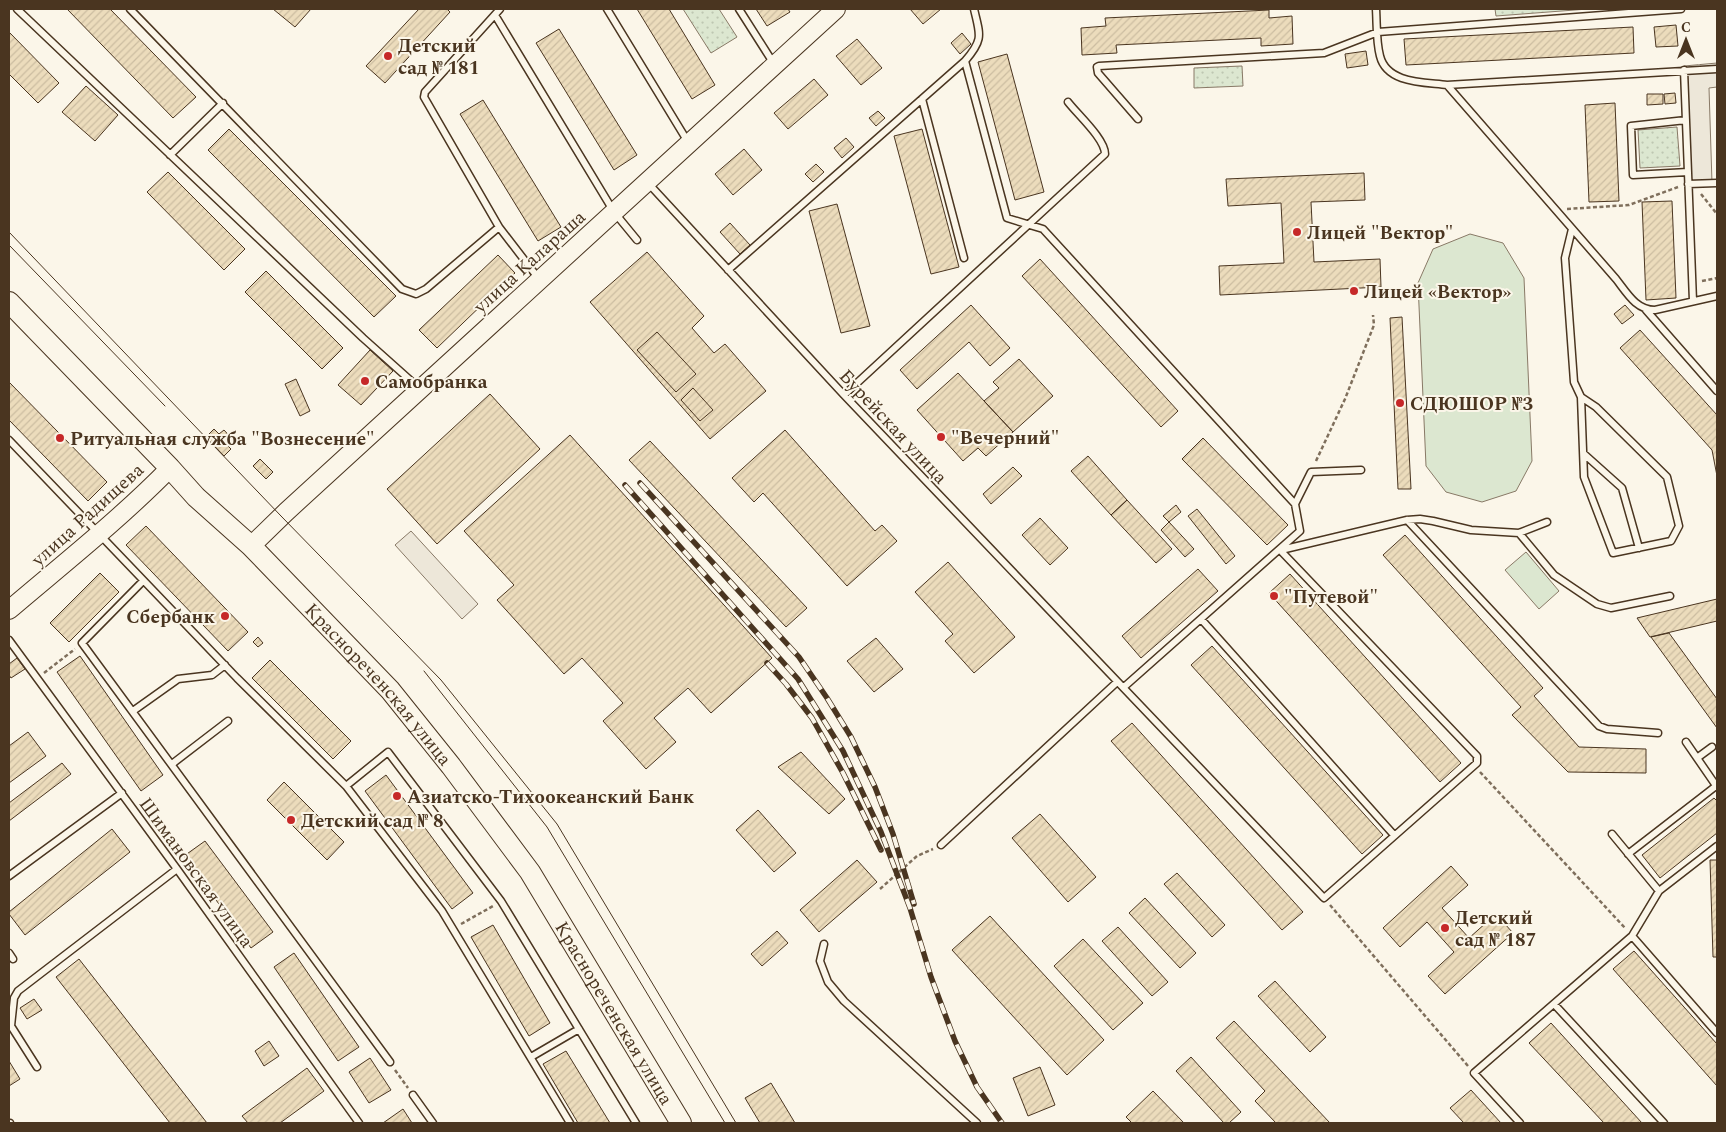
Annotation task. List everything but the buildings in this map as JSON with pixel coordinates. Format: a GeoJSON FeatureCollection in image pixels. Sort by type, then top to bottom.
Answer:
{"type":"FeatureCollection","features":[{"type":"Feature","properties":{"kind":"main road","name":"Краснореченская улица"},"geometry":{"type":"LineString","coordinates":[[9,302],[196,497],[251,546],[390,690],[493,821],[530,872],[680,1123]]}},
{"type":"Feature","properties":{"kind":"street","name":"улица Калараша"},"geometry":{"type":"LineString","coordinates":[[251,546],[281,516],[836,9]]}},
{"type":"Feature","properties":{"kind":"street","name":"улица Радищева"},"geometry":{"type":"LineString","coordinates":[[9,610],[98,534],[170,468]]}},
{"type":"Feature","properties":{"kind":"lane"},"geometry":{"type":"LineString","coordinates":[[17,9],[356,331],[420,389]]}},
{"type":"Feature","properties":{"kind":"lane"},"geometry":{"type":"LineString","coordinates":[[130,9],[223,102],[402,288],[416,294],[426,289],[499,227]]}},
{"type":"Feature","properties":{"kind":"lane"},"geometry":{"type":"LineString","coordinates":[[500,9],[425,92],[424,97],[499,227],[540,280]]}},
{"type":"Feature","properties":{"kind":"lane"},"geometry":{"type":"LineString","coordinates":[[607,9],[689,143]]}},
{"type":"Feature","properties":{"kind":"lane"},"geometry":{"type":"LineString","coordinates":[[739,9],[774,65]]}},
{"type":"Feature","properties":{"kind":"lane"},"geometry":{"type":"LineString","coordinates":[[728,270],[965,61],[976,48],[979,39],[980,32],[974,9]]}},
{"type":"Feature","properties":{"kind":"lane"},"geometry":{"type":"LineString","coordinates":[[1376,9],[1380,56],[1384,65],[1391,73],[1403,79],[1447,86],[1717,69]]}},
{"type":"Feature","properties":{"kind":"lane"},"geometry":{"type":"LineString","coordinates":[[1138,119],[1098,73],[1099,66],[1324,53],[1378,32],[1681,9]]}},
{"type":"Feature","properties":{"kind":"lane"},"geometry":{"type":"LineString","coordinates":[[495,15],[614,212],[637,240]]}},
{"type":"Feature","properties":{"kind":"lane"},"geometry":{"type":"LineString","coordinates":[[965,61],[1007,218],[1043,228],[1295,504],[1300,531],[1124,687]]}},
{"type":"Feature","properties":{"kind":"lane"},"geometry":{"type":"LineString","coordinates":[[1684,70],[1693,301]]}},
{"type":"Feature","properties":{"kind":"lane"},"geometry":{"type":"LineString","coordinates":[[1447,86],[1636,304],[1646,310],[1717,391]]}},
{"type":"Feature","properties":{"kind":"lane"},"geometry":{"type":"LineString","coordinates":[[922,99],[964,258]]}},
{"type":"Feature","properties":{"kind":"lane"},"geometry":{"type":"LineString","coordinates":[[170,154],[223,102]]}},
{"type":"Feature","properties":{"kind":"lane"},"geometry":{"type":"LineString","coordinates":[[844,395],[1105,154],[1105,147],[1068,102]]}},
{"type":"Feature","properties":{"kind":"lane"},"geometry":{"type":"LineString","coordinates":[[1686,120],[1631,126],[1633,175],[1688,172]]}},
{"type":"Feature","properties":{"kind":"lane","name":"Бурейская улица"},"geometry":{"type":"LineString","coordinates":[[647,182],[844,395],[1324,898]]}},
{"type":"Feature","properties":{"kind":"lane"},"geometry":{"type":"LineString","coordinates":[[1688,184],[1717,182]]}},
{"type":"Feature","properties":{"kind":"lane"},"geometry":{"type":"LineString","coordinates":[[1572,228],[1564,258],[1574,382],[1581,397],[1584,477],[1613,553],[1671,542],[1679,526],[1667,477],[1596,406],[1581,397]]}},
{"type":"Feature","properties":{"kind":"lane"},"geometry":{"type":"LineString","coordinates":[[1646,310],[1655,310],[1717,296]]}},
{"type":"Feature","properties":{"kind":"lane"},"geometry":{"type":"LineString","coordinates":[[9,440],[143,581],[346,786],[442,911],[570,1123]]}},
{"type":"Feature","properties":{"kind":"lane"},"geometry":{"type":"LineString","coordinates":[[1584,454],[1622,488],[1639,548]]}},
{"type":"Feature","properties":{"kind":"lane"},"geometry":{"type":"LineString","coordinates":[[1295,504],[1311,472],[1361,470]]}},
{"type":"Feature","properties":{"kind":"lane"},"geometry":{"type":"LineString","coordinates":[[1280,550],[1406,520],[1433,521],[1471,530],[1519,533],[1547,522]]}},
{"type":"Feature","properties":{"kind":"lane"},"geometry":{"type":"LineString","coordinates":[[1406,520],[1599,726],[1607,729],[1658,733]]}},
{"type":"Feature","properties":{"kind":"lane"},"geometry":{"type":"LineString","coordinates":[[1519,533],[1554,575],[1604,607],[1611,608],[1670,596]]}},
{"type":"Feature","properties":{"kind":"lane"},"geometry":{"type":"LineString","coordinates":[[1280,550],[1478,759],[1474,765],[1324,898]]}},
{"type":"Feature","properties":{"kind":"lane"},"geometry":{"type":"LineString","coordinates":[[143,581],[82,643],[390,1062]]}},
{"type":"Feature","properties":{"kind":"lane"},"geometry":{"type":"LineString","coordinates":[[1201,619],[1394,835]]}},
{"type":"Feature","properties":{"kind":"lane","name":"Шимановская улица"},"geometry":{"type":"LineString","coordinates":[[9,640],[177,869],[358,1123]]}},
{"type":"Feature","properties":{"kind":"lane"},"geometry":{"type":"LineString","coordinates":[[133,712],[178,679],[212,675],[225,665]]}},
{"type":"Feature","properties":{"kind":"lane"},"geometry":{"type":"LineString","coordinates":[[942,846],[1117,682]]}},
{"type":"Feature","properties":{"kind":"lane"},"geometry":{"type":"LineString","coordinates":[[172,764],[228,721]]}},
{"type":"Feature","properties":{"kind":"lane"},"geometry":{"type":"LineString","coordinates":[[1628,854],[1717,786],[1686,742]]}},
{"type":"Feature","properties":{"kind":"lane"},"geometry":{"type":"LineString","coordinates":[[1697,758],[1712,747]]}},
{"type":"Feature","properties":{"kind":"lane"},"geometry":{"type":"LineString","coordinates":[[346,786],[388,752],[501,901],[636,1123]]}},
{"type":"Feature","properties":{"kind":"lane"},"geometry":{"type":"LineString","coordinates":[[9,876],[122,793]]}},
{"type":"Feature","properties":{"kind":"lane"},"geometry":{"type":"LineString","coordinates":[[1612,834],[1659,891]]}},
{"type":"Feature","properties":{"kind":"lane"},"geometry":{"type":"LineString","coordinates":[[1520,1123],[1474,1073],[1632,936],[1659,891],[1717,846]]}},
{"type":"Feature","properties":{"kind":"lane"},"geometry":{"type":"LineString","coordinates":[[38,1067],[11,1026],[14,998],[18,991],[177,869]]}},
{"type":"Feature","properties":{"kind":"lane"},"geometry":{"type":"LineString","coordinates":[[1632,936],[1717,1033]]}},
{"type":"Feature","properties":{"kind":"lane"},"geometry":{"type":"LineString","coordinates":[[824,944],[820,961],[828,982],[977,1123]]}},
{"type":"Feature","properties":{"kind":"lane"},"geometry":{"type":"LineString","coordinates":[[1554,1004],[1664,1123]]}},
{"type":"Feature","properties":{"kind":"lane"},"geometry":{"type":"LineString","coordinates":[[531,1057],[579,1029]]}},
{"type":"Feature","properties":{"kind":"lane"},"geometry":{"type":"LineString","coordinates":[[413,1095],[432,1123]]}},
{"type":"Feature","properties":{"kind":"path"},"geometry":{"type":"LineString","coordinates":[[1556,210],[1629,205],[1688,184]]}},
{"type":"Feature","properties":{"kind":"path"},"geometry":{"type":"LineString","coordinates":[[1701,194],[1717,214]]}},
{"type":"Feature","properties":{"kind":"path"},"geometry":{"type":"LineString","coordinates":[[1692,283],[1717,278]]}},
{"type":"Feature","properties":{"kind":"path"},"geometry":{"type":"LineString","coordinates":[[1311,472],[1371,333],[1374,325],[1373,315]]}},
{"type":"Feature","properties":{"kind":"path"},"geometry":{"type":"LineString","coordinates":[[37,678],[82,643]]}},
{"type":"Feature","properties":{"kind":"path"},"geometry":{"type":"LineString","coordinates":[[1474,765],[1632,936]]}},
{"type":"Feature","properties":{"kind":"path"},"geometry":{"type":"LineString","coordinates":[[880,890],[917,856],[942,846]]}},
{"type":"Feature","properties":{"kind":"path"},"geometry":{"type":"LineString","coordinates":[[1324,898],[1474,1073]]}},
{"type":"Feature","properties":{"kind":"path"},"geometry":{"type":"LineString","coordinates":[[453,929],[501,901]]}},
{"type":"Feature","properties":{"kind":"path"},"geometry":{"type":"LineString","coordinates":[[390,1062],[413,1095]]}},
{"type":"Feature","properties":{"kind":"green space"},"geometry":{"type":"Polygon","coordinates":[[[683,9],[719,9],[737,37],[711,53],[683,9]]]}},
{"type":"Feature","properties":{"kind":"green space"},"geometry":{"type":"Polygon","coordinates":[[[1495,9],[1588,9],[1496,16],[1495,9]]]}},
{"type":"Feature","properties":{"kind":"green space"},"geometry":{"type":"Polygon","coordinates":[[[1242,66],[1243,86],[1194,88],[1194,68],[1242,66]]]}},
{"type":"Feature","properties":{"kind":"green space"},"geometry":{"type":"Polygon","coordinates":[[[1677,127],[1680,166],[1640,168],[1638,130],[1677,127]]]}},
{"type":"Feature","properties":{"kind":"green space"},"geometry":{"type":"Polygon","coordinates":[[[1470,234],[1503,243],[1524,278],[1532,461],[1516,491],[1482,502],[1446,492],[1426,466],[1418,283],[1433,249],[1470,234]]]}},
{"type":"Feature","properties":{"kind":"green space"},"geometry":{"type":"Polygon","coordinates":[[[1526,552],[1559,591],[1539,609],[1505,570],[1526,552]]]}},
{"type":"Feature","properties":{"kind":"shaded area"},"geometry":{"type":"Polygon","coordinates":[[[1717,63],[1717,87],[1709,88],[1712,183],[1688,184],[1684,66],[1717,63]]]}},
{"type":"Feature","properties":{"kind":"shaded area"},"geometry":{"type":"Polygon","coordinates":[[[411,531],[478,604],[462,619],[395,545],[411,531]]]}},
{"type":"Feature","properties":{"kind":"tram line"},"geometry":{"type":"LineString","coordinates":[[9,232],[441,680],[557,824],[736,1123]]}},
{"type":"Feature","properties":{"kind":"tram line"},"geometry":{"type":"LineString","coordinates":[[9,245],[165,406]]}},
{"type":"Feature","properties":{"kind":"tram line"},"geometry":{"type":"LineString","coordinates":[[424,671],[547,827],[725,1123]]}},
{"type":"Feature","properties":{"kind":"railway"},"geometry":{"type":"LineString","coordinates":[[640,483],[799,657],[827,698],[851,737],[875,787],[893,834],[914,904]]}},
{"type":"Feature","properties":{"kind":"railway"},"geometry":{"type":"LineString","coordinates":[[625,485],[798,679],[843,751],[881,832],[910,908],[931,977],[955,1041],[977,1087],[1002,1123]]}},
{"type":"Feature","properties":{"kind":"railway"},"geometry":{"type":"LineString","coordinates":[[767,663],[812,718],[843,773],[881,850]]}},
{"type":"Feature","properties":{"kind":"place","name":"Детский сад № 181"},"geometry":{"type":"Point","coordinates":[388,56]}},
{"type":"Feature","properties":{"kind":"place","name":"Лицей \"Вектор\""},"geometry":{"type":"Point","coordinates":[1297,232]}},
{"type":"Feature","properties":{"kind":"place","name":"Лицей «Вектор»"},"geometry":{"type":"Point","coordinates":[1354,291]}},
{"type":"Feature","properties":{"kind":"place","name":"Самобранка"},"geometry":{"type":"Point","coordinates":[365,381]}},
{"type":"Feature","properties":{"kind":"place","name":"СДЮШОР №3"},"geometry":{"type":"Point","coordinates":[1400,403]}},
{"type":"Feature","properties":{"kind":"place","name":"\"Вечерний\""},"geometry":{"type":"Point","coordinates":[941,437]}},
{"type":"Feature","properties":{"kind":"place","name":"Ритуальная служба \"Вознесение\""},"geometry":{"type":"Point","coordinates":[60,438]}},
{"type":"Feature","properties":{"kind":"place","name":"\"Путевой\""},"geometry":{"type":"Point","coordinates":[1274,596]}},
{"type":"Feature","properties":{"kind":"place","name":"Сбербанк"},"geometry":{"type":"Point","coordinates":[225,616]}},
{"type":"Feature","properties":{"kind":"place","name":"Азиатско-Тихоокеанский Банк"},"geometry":{"type":"Point","coordinates":[397,796]}},
{"type":"Feature","properties":{"kind":"place","name":"Детский сад № 8"},"geometry":{"type":"Point","coordinates":[291,820]}},
{"type":"Feature","properties":{"kind":"place","name":"Детский сад № 187"},"geometry":{"type":"Point","coordinates":[1445,928]}}]}
